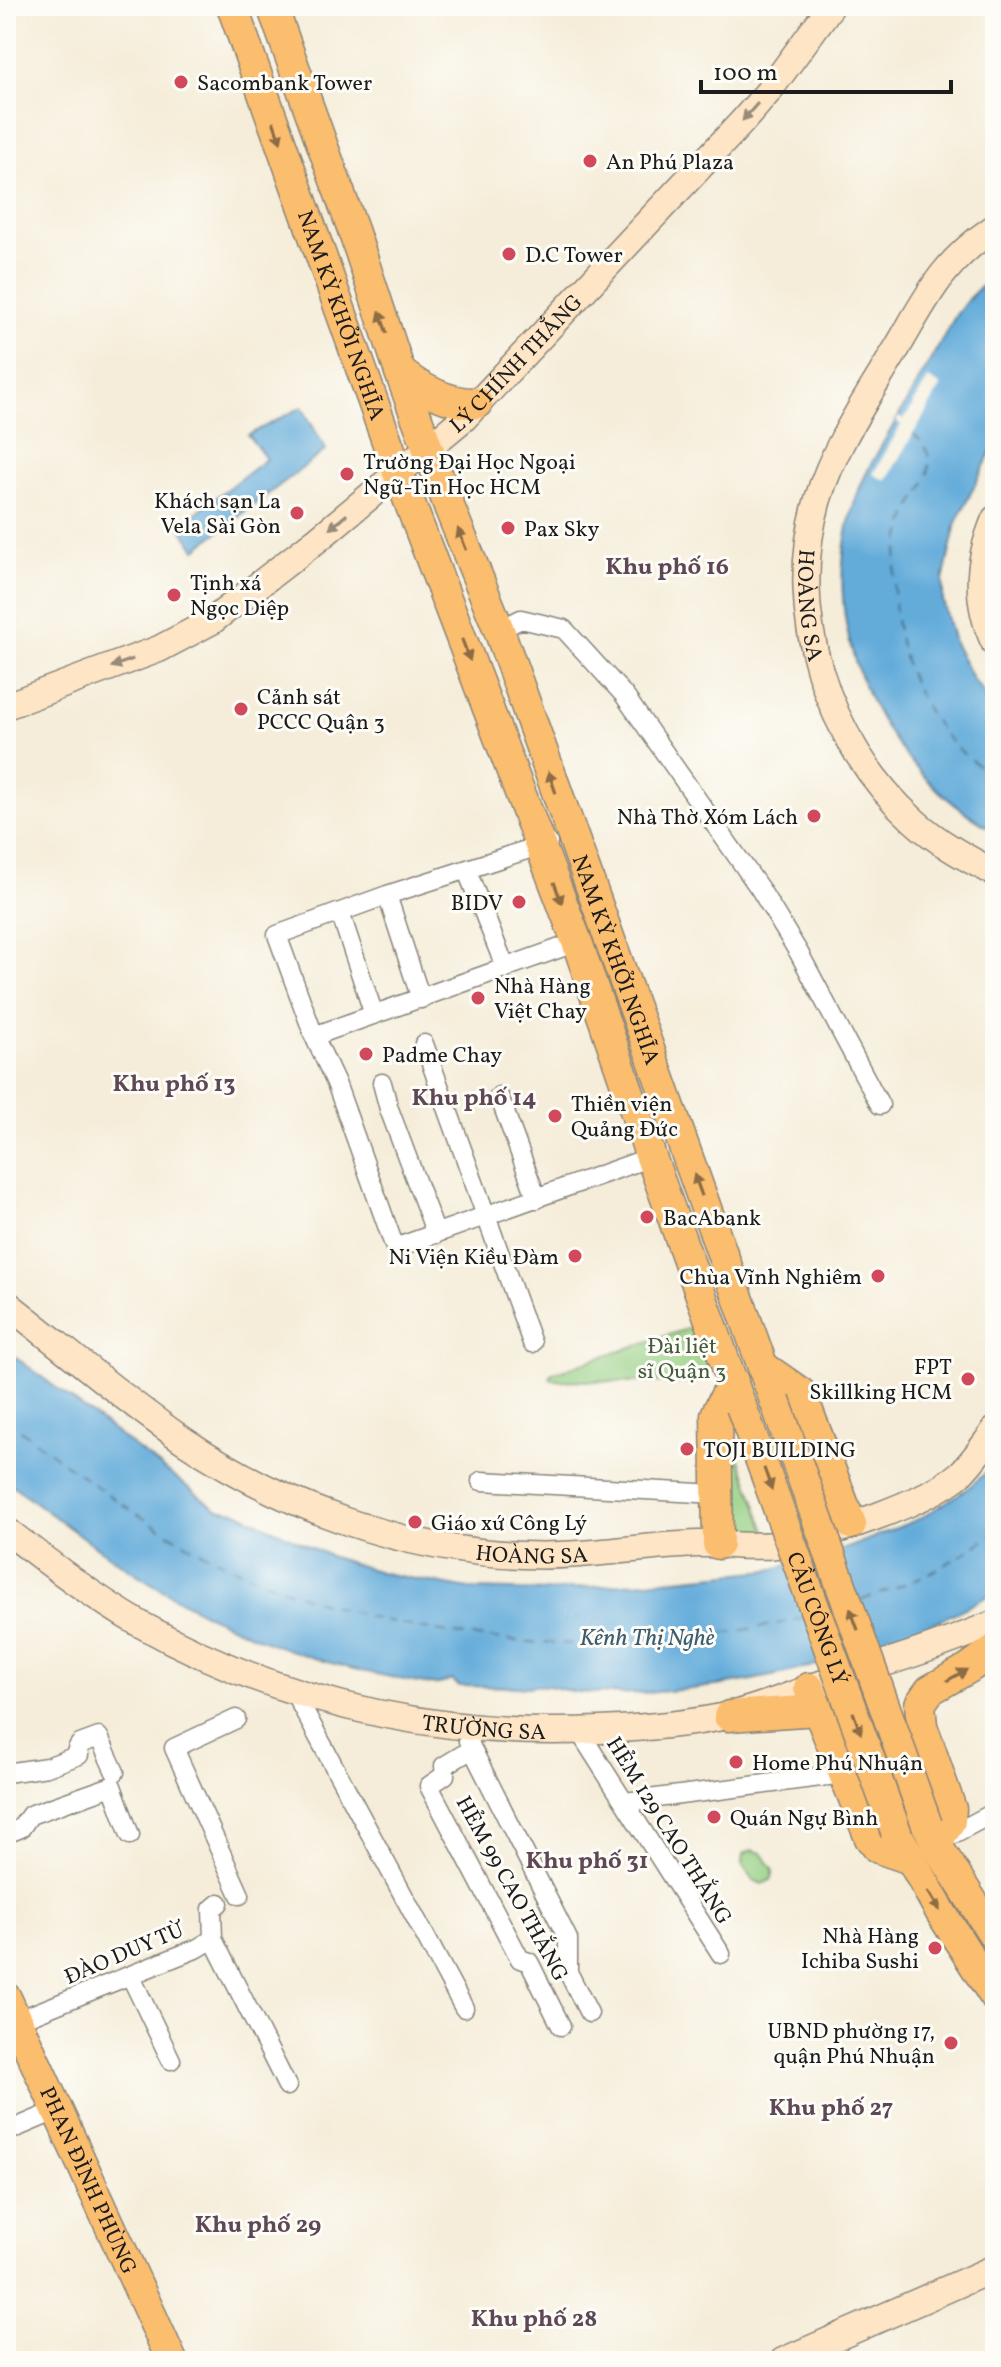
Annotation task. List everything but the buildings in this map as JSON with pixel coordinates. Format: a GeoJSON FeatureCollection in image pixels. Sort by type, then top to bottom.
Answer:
{"type":"FeatureCollection","features":[{"type":"Feature","properties":{"kind":"main road","name":"NAM KỲ KHỞI NGHĨA"},"geometry":{"type":"LineString","coordinates":[[232,6],[398,472],[577,942],[737,1393]]}},
{"type":"Feature","properties":{"kind":"main road","name":"NAM KỲ KHỞI NGHĨA"},"geometry":{"type":"LineString","coordinates":[[272,6],[353,230],[400,372],[499,630],[775,1401]]}},
{"type":"Feature","properties":{"kind":"main road"},"geometry":{"type":"LineString","coordinates":[[400,372],[426,390],[464,404],[477,403]]}},
{"type":"Feature","properties":{"kind":"main road"},"geometry":{"type":"LineString","coordinates":[[708,1314],[743,1311]]}},
{"type":"Feature","properties":{"kind":"main road"},"geometry":{"type":"LineString","coordinates":[[765,1368],[801,1393],[851,1524]]}},
{"type":"Feature","properties":{"kind":"main road"},"geometry":{"type":"LineString","coordinates":[[718,1544],[716,1415],[737,1393]]}},
{"type":"Feature","properties":{"kind":"main road","name":"CẦU CÔNG LÝ"},"geometry":{"type":"LineString","coordinates":[[737,1393],[896,1832],[995,1997]]}},
{"type":"Feature","properties":{"kind":"main road","name":"CẦU CÔNG LÝ"},"geometry":{"type":"LineString","coordinates":[[775,1401],[931,1834],[995,1937]]}},
{"type":"Feature","properties":{"kind":"main road"},"geometry":{"type":"LineString","coordinates":[[931,1834],[950,1821],[951,1809],[922,1726],[920,1704],[930,1690],[995,1649]]}},
{"type":"Feature","properties":{"kind":"main road"},"geometry":{"type":"LineString","coordinates":[[729,1716],[814,1699],[872,1842],[882,1850],[910,1859]]}},
{"type":"Feature","properties":{"kind":"main road","name":"PHAN ĐÌNH PHÙNG"},"geometry":{"type":"LineString","coordinates":[[11,2010],[172,2361]]}},
{"type":"Feature","properties":{"kind":"street","name":"LÝ CHÍNH THẮNG"},"geometry":{"type":"LineString","coordinates":[[6,706],[159,649],[212,621],[428,448],[477,403],[742,122],[831,6]]}},
{"type":"Feature","properties":{"kind":"street","name":"HOÀNG SA"},"geometry":{"type":"LineString","coordinates":[[995,227],[960,254],[933,285],[847,432],[818,501],[811,530],[807,572],[809,620],[819,668],[835,712],[854,748],[879,784],[912,819],[957,853],[995,873]]}},
{"type":"Feature","properties":{"kind":"street"},"geometry":{"type":"LineString","coordinates":[[993,635],[981,603],[980,576],[987,539],[995,519]]}},
{"type":"Feature","properties":{"kind":"street"},"geometry":{"type":"LineString","coordinates":[[499,630],[521,619],[564,629],[624,695],[760,889],[799,953],[880,1105]]}},
{"type":"Feature","properties":{"kind":"street","name":"NAM KỲ KHỞI NGHĨA"},"geometry":{"type":"LineString","coordinates":[[541,845],[571,835]]}},
{"type":"Feature","properties":{"kind":"street"},"geometry":{"type":"LineString","coordinates":[[541,845],[277,935],[314,1036],[336,1083],[395,1248],[651,1157]]}},
{"type":"Feature","properties":{"kind":"street"},"geometry":{"type":"LineString","coordinates":[[467,871],[506,969]]}},
{"type":"Feature","properties":{"kind":"street"},"geometry":{"type":"LineString","coordinates":[[387,895],[421,999]]}},
{"type":"Feature","properties":{"kind":"street"},"geometry":{"type":"LineString","coordinates":[[340,912],[374,1015]]}},
{"type":"Feature","properties":{"kind":"street"},"geometry":{"type":"LineString","coordinates":[[314,1036],[577,942]]}},
{"type":"Feature","properties":{"kind":"street"},"geometry":{"type":"LineString","coordinates":[[424,1044],[532,1343]]}},
{"type":"Feature","properties":{"kind":"street"},"geometry":{"type":"LineString","coordinates":[[382,1083],[392,1119],[436,1234]]}},
{"type":"Feature","properties":{"kind":"street"},"geometry":{"type":"LineString","coordinates":[[499,1096],[537,1199]]}},
{"type":"Feature","properties":{"kind":"street","name":"HOÀNG SA"},"geometry":{"type":"LineString","coordinates":[[6,1303],[167,1428],[204,1453],[287,1496],[375,1532],[443,1548],[522,1555],[573,1555],[718,1544],[775,1545],[819,1535],[938,1489],[960,1473],[995,1430]]}},
{"type":"Feature","properties":{"kind":"street"},"geometry":{"type":"LineString","coordinates":[[481,1481],[717,1494]]}},
{"type":"Feature","properties":{"kind":"street","name":"TRƯỜNG SA"},"geometry":{"type":"LineString","coordinates":[[6,1530],[137,1622],[198,1653],[294,1692],[466,1739],[660,1726],[729,1716]]}},
{"type":"Feature","properties":{"kind":"street"},"geometry":{"type":"LineString","coordinates":[[814,1699],[995,1623]]}},
{"type":"Feature","properties":{"kind":"street"},"geometry":{"type":"LineString","coordinates":[[294,1692],[464,2008]]}},
{"type":"Feature","properties":{"kind":"street"},"geometry":{"type":"LineString","coordinates":[[236,1719],[174,1748],[240,1895]]}},
{"type":"Feature","properties":{"kind":"street","name":"HẺM 129 CAO THẮNG"},"geometry":{"type":"LineString","coordinates":[[579,1731],[721,1954]]}},
{"type":"Feature","properties":{"kind":"street"},"geometry":{"type":"LineString","coordinates":[[6,1773],[58,1763],[79,1755],[77,1749],[80,1744],[99,1737],[115,1772]]}},
{"type":"Feature","properties":{"kind":"street"},"geometry":{"type":"LineString","coordinates":[[466,1739],[568,1939],[568,1972],[589,2013]]}},
{"type":"Feature","properties":{"kind":"street","name":"HẺM 99 CAO THẮNG"},"geometry":{"type":"LineString","coordinates":[[466,1739],[444,1766],[445,1775],[429,1786],[520,1959],[529,1962],[561,2026]]}},
{"type":"Feature","properties":{"kind":"street"},"geometry":{"type":"LineString","coordinates":[[625,1802],[844,1774]]}},
{"type":"Feature","properties":{"kind":"street"},"geometry":{"type":"LineString","coordinates":[[6,1834],[21,1828],[30,1815],[112,1786],[130,1835]]}},
{"type":"Feature","properties":{"kind":"street"},"geometry":{"type":"LineString","coordinates":[[931,1834],[995,1812]]}},
{"type":"Feature","properties":{"kind":"street","name":"ĐÀO DUY TỪ"},"geometry":{"type":"LineString","coordinates":[[11,2010],[131,1977],[198,1948],[213,1939],[212,1909],[219,1903]]}},
{"type":"Feature","properties":{"kind":"street"},"geometry":{"type":"LineString","coordinates":[[213,1939],[287,2086]]}},
{"type":"Feature","properties":{"kind":"street"},"geometry":{"type":"LineString","coordinates":[[131,1977],[171,2060]]}},
{"type":"Feature","properties":{"kind":"street"},"geometry":{"type":"LineString","coordinates":[[6,2132],[58,2110]]}},
{"type":"Feature","properties":{"kind":"street"},"geometry":{"type":"LineString","coordinates":[[783,2361],[995,2268]]}},
{"type":"Feature","properties":{"kind":"green space","name":"Đài liệt sĩ Quận 3"},"geometry":{"type":"Polygon","coordinates":[[[693,1327],[698,1329],[710,1362],[694,1383],[553,1380],[550,1377],[552,1373],[693,1327]]]}},
{"type":"Feature","properties":{"kind":"green space"},"geometry":{"type":"Polygon","coordinates":[[[728,1427],[768,1537],[742,1533],[731,1516],[728,1427]]]}},
{"type":"Feature","properties":{"kind":"green space"},"geometry":{"type":"Polygon","coordinates":[[[752,1850],[762,1853],[774,1871],[771,1880],[762,1884],[753,1880],[742,1864],[743,1854],[752,1850]]]}},
{"type":"Feature","properties":{"kind":"water"},"geometry":{"type":"Polygon","coordinates":[[[995,273],[995,444],[956,523],[943,581],[943,601],[954,643],[973,680],[995,706],[995,831],[953,803],[917,769],[887,729],[864,685],[849,638],[843,589],[846,540],[866,474],[956,315],[995,273]]]}},
{"type":"Feature","properties":{"kind":"water"},"geometry":{"type":"Polygon","coordinates":[[[302,407],[326,450],[196,549],[179,526],[266,459],[248,435],[302,407]]]}},
{"type":"Feature","properties":{"kind":"water","name":"Kênh Thị Nghè"},"geometry":{"type":"Polygon","coordinates":[[[6,1350],[217,1509],[237,1512],[332,1557],[383,1573],[468,1589],[550,1591],[770,1570],[850,1547],[921,1518],[969,1487],[995,1465],[995,1592],[916,1631],[831,1661],[700,1688],[607,1693],[542,1686],[459,1686],[451,1680],[427,1684],[330,1663],[230,1626],[184,1602],[95,1546],[6,1480],[6,1350]]]}},
{"type":"Feature","properties":{"kind":"pier"},"geometry":{"type":"Polygon","coordinates":[[[928,379],[941,386],[886,481],[873,474],[901,425],[896,421],[898,417],[904,420],[928,379]]]}},
{"type":"Feature","properties":{"kind":"ferry route"},"geometry":{"type":"LineString","coordinates":[[913,434],[925,448],[929,465],[899,545],[894,577],[900,644],[925,707],[944,734],[968,757],[995,775]]}},
{"type":"Feature","properties":{"kind":"ferry route"},"geometry":{"type":"LineString","coordinates":[[6,1419],[113,1498],[180,1540],[252,1576],[328,1604],[405,1625],[484,1638],[564,1644],[644,1642],[724,1633],[803,1618]]}},
{"type":"Feature","properties":{"kind":"ferry route"},"geometry":{"type":"LineString","coordinates":[[862,1600],[932,1572],[995,1532]]}},
{"type":"Feature","properties":{"kind":"place","name":"Sacombank Tower"},"geometry":{"type":"Point","coordinates":[181,82]}},
{"type":"Feature","properties":{"kind":"place","name":"An Phú Plaza"},"geometry":{"type":"Point","coordinates":[590,161]}},
{"type":"Feature","properties":{"kind":"place","name":"D.C Tower"},"geometry":{"type":"Point","coordinates":[509,254]}},
{"type":"Feature","properties":{"kind":"place","name":"Trường Đại Học Ngoại Ngữ-Tin Học HCM"},"geometry":{"type":"Point","coordinates":[347,474]}},
{"type":"Feature","properties":{"kind":"place","name":"Khách sạn La Vela Sài Gòn"},"geometry":{"type":"Point","coordinates":[297,513]}},
{"type":"Feature","properties":{"kind":"place","name":"Pax Sky"},"geometry":{"type":"Point","coordinates":[508,528]}},
{"type":"Feature","properties":{"kind":"place","name":"Tịnh xá Ngọc Diệp"},"geometry":{"type":"Point","coordinates":[174,595]}},
{"type":"Feature","properties":{"kind":"place","name":"Cảnh sát PCCC Quận 3"},"geometry":{"type":"Point","coordinates":[241,709]}},
{"type":"Feature","properties":{"kind":"place","name":"Nhà Thờ Xóm Lách"},"geometry":{"type":"Point","coordinates":[814,816]}},
{"type":"Feature","properties":{"kind":"place","name":"BIDV"},"geometry":{"type":"Point","coordinates":[519,902]}},
{"type":"Feature","properties":{"kind":"place","name":"Nhà Hàng Việt Chay"},"geometry":{"type":"Point","coordinates":[478,998]}},
{"type":"Feature","properties":{"kind":"place","name":"Padme Chay"},"geometry":{"type":"Point","coordinates":[366,1054]}},
{"type":"Feature","properties":{"kind":"place","name":"Thiền viện Quảng Đức"},"geometry":{"type":"Point","coordinates":[555,1116]}},
{"type":"Feature","properties":{"kind":"place","name":"BacAbank"},"geometry":{"type":"Point","coordinates":[647,1217]}},
{"type":"Feature","properties":{"kind":"place","name":"Ni Viện Kiều Đàm"},"geometry":{"type":"Point","coordinates":[575,1256]}},
{"type":"Feature","properties":{"kind":"place","name":"Chùa Vĩnh Nghiêm"},"geometry":{"type":"Point","coordinates":[878,1276]}},
{"type":"Feature","properties":{"kind":"place","name":"FPT Skillking HCM"},"geometry":{"type":"Point","coordinates":[968,1379]}},
{"type":"Feature","properties":{"kind":"place","name":"TOJI BUILDING"},"geometry":{"type":"Point","coordinates":[687,1449]}},
{"type":"Feature","properties":{"kind":"place","name":"Giáo xứ Công Lý"},"geometry":{"type":"Point","coordinates":[415,1522]}},
{"type":"Feature","properties":{"kind":"place","name":"Home Phú Nhuận"},"geometry":{"type":"Point","coordinates":[736,1762]}},
{"type":"Feature","properties":{"kind":"place","name":"Quán Ngự Bình"},"geometry":{"type":"Point","coordinates":[714,1817]}},
{"type":"Feature","properties":{"kind":"place","name":"Nhà Hàng Ichiba Sushi"},"geometry":{"type":"Point","coordinates":[935,1948]}},
{"type":"Feature","properties":{"kind":"place","name":"UBND phường 17, quận Phú Nhuận"},"geometry":{"type":"Point","coordinates":[951,2043]}},
{"type":"Feature","properties":{"kind":"district","name":"Khu phố 16"},"geometry":{"type":"Point","coordinates":[667,566]}},
{"type":"Feature","properties":{"kind":"district","name":"Khu phố 13"},"geometry":{"type":"Point","coordinates":[174,1083]}},
{"type":"Feature","properties":{"kind":"district","name":"Khu phố 14"},"geometry":{"type":"Point","coordinates":[474,1097]}},
{"type":"Feature","properties":{"kind":"district","name":"Khu phố 31"},"geometry":{"type":"Point","coordinates":[587,1860]}},
{"type":"Feature","properties":{"kind":"district","name":"Khu phố 27"},"geometry":{"type":"Point","coordinates":[831,2107]}},
{"type":"Feature","properties":{"kind":"district","name":"Khu phố 29"},"geometry":{"type":"Point","coordinates":[258,2224]}},
{"type":"Feature","properties":{"kind":"district","name":"Khu phố 28"},"geometry":{"type":"Point","coordinates":[534,2318]}}]}
